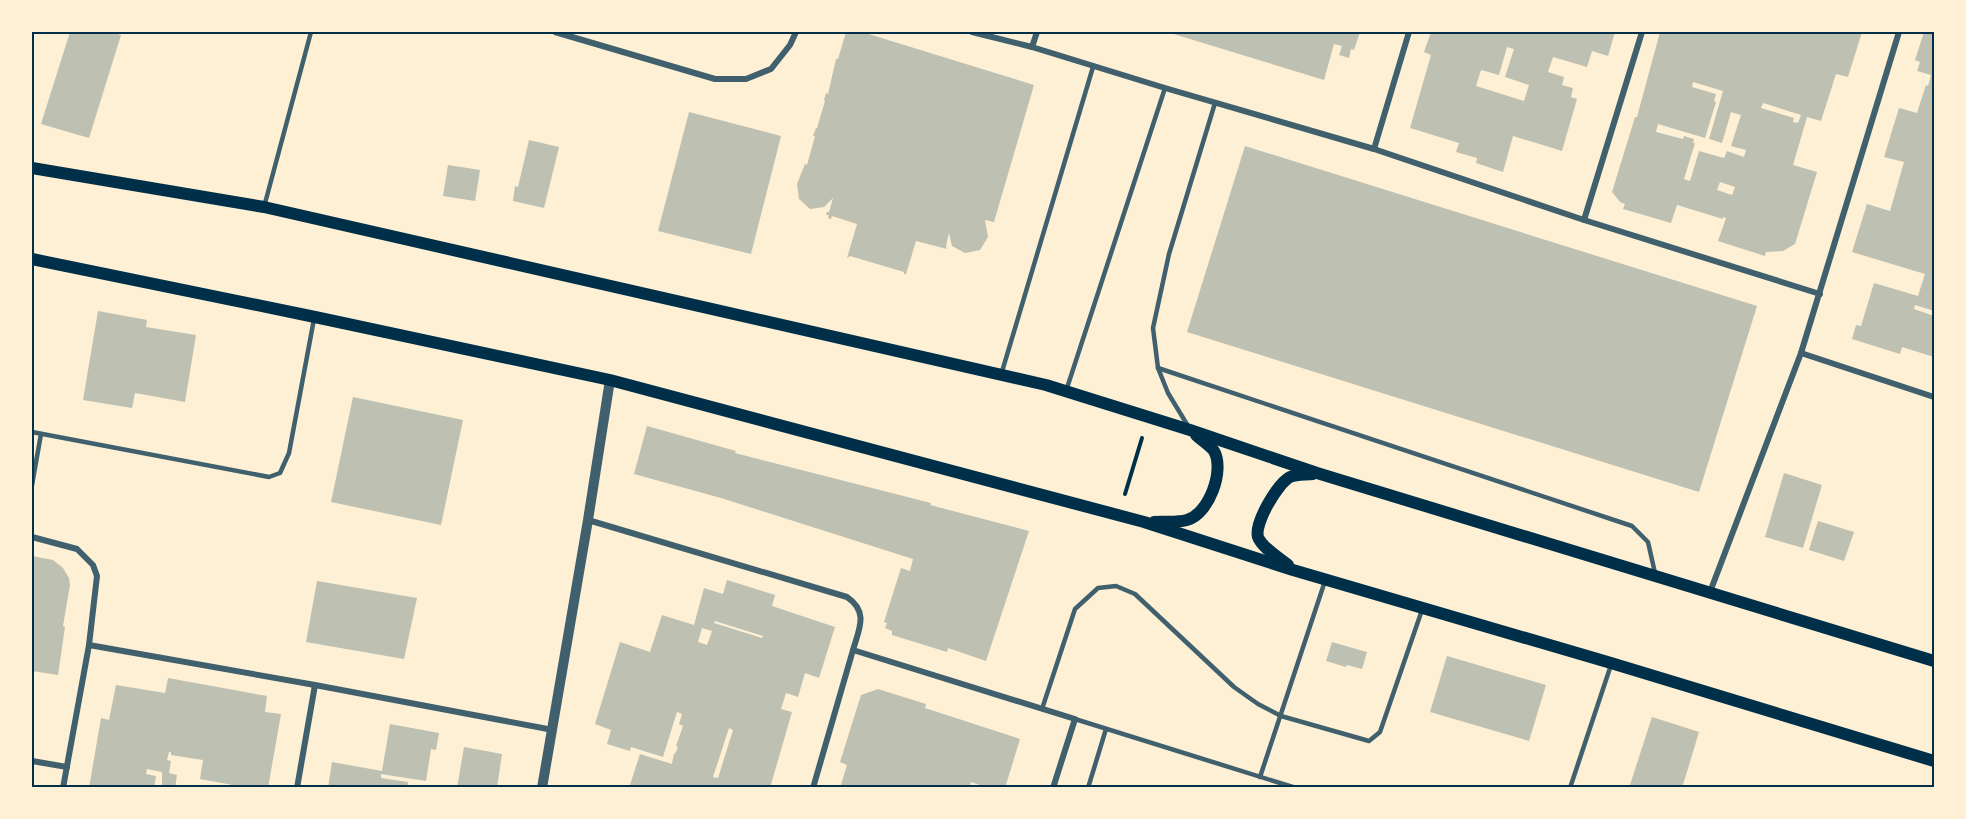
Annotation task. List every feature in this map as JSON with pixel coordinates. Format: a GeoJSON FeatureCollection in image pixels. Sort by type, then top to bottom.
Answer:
{"type":"FeatureCollection","features":[{"type":"Feature","properties":{"kind":"main road"},"geometry":{"type":"LineString","coordinates":[[32,168],[264,207],[1065,391],[1317,473],[1935,661]]}},
{"type":"Feature","properties":{"kind":"main road"},"geometry":{"type":"LineString","coordinates":[[32,259],[315,316],[609,380],[1144,522],[1293,570],[1935,761]]}},
{"type":"Feature","properties":{"kind":"main road"},"geometry":{"type":"LineString","coordinates":[[1144,522],[1188,520],[1197,515],[1207,503],[1218,471],[1214,450],[1190,430]]}},
{"type":"Feature","properties":{"kind":"main road"},"geometry":{"type":"LineString","coordinates":[[1293,570],[1263,545],[1258,537],[1258,527],[1268,505],[1285,481],[1291,476],[1317,473]]}},
{"type":"Feature","properties":{"kind":"street"},"geometry":{"type":"LineString","coordinates":[[555,32],[715,79],[746,78],[771,69],[790,45],[796,32]]}},
{"type":"Feature","properties":{"kind":"street"},"geometry":{"type":"LineString","coordinates":[[972,32],[1032,47],[1374,149],[1584,220],[1820,294]]}},
{"type":"Feature","properties":{"kind":"street"},"geometry":{"type":"LineString","coordinates":[[1032,47],[1037,32]]}},
{"type":"Feature","properties":{"kind":"street"},"geometry":{"type":"LineString","coordinates":[[1374,149],[1409,32]]}},
{"type":"Feature","properties":{"kind":"street"},"geometry":{"type":"LineString","coordinates":[[1584,220],[1642,32]]}},
{"type":"Feature","properties":{"kind":"street"},"geometry":{"type":"LineString","coordinates":[[1710,592],[1801,353],[1899,32]]}},
{"type":"Feature","properties":{"kind":"street"},"geometry":{"type":"LineString","coordinates":[[1801,353],[1935,397]]}},
{"type":"Feature","properties":{"kind":"street"},"geometry":{"type":"LineString","coordinates":[[542,788],[588,520],[609,380]]}},
{"type":"Feature","properties":{"kind":"street"},"geometry":{"type":"LineString","coordinates":[[588,520],[847,597],[855,602],[862,619],[813,788]]}},
{"type":"Feature","properties":{"kind":"street"},"geometry":{"type":"LineString","coordinates":[[32,537],[77,549],[93,565],[97,576],[88,645],[63,788]]}},
{"type":"Feature","properties":{"kind":"street"},"geometry":{"type":"LineString","coordinates":[[88,645],[553,730]]}},
{"type":"Feature","properties":{"kind":"street"},"geometry":{"type":"LineString","coordinates":[[853,650],[1075,719],[1053,788]]}},
{"type":"Feature","properties":{"kind":"street"},"geometry":{"type":"LineString","coordinates":[[297,788],[315,685]]}},
{"type":"Feature","properties":{"kind":"street"},"geometry":{"type":"LineString","coordinates":[[32,761],[67,767]]}},
{"type":"Feature","properties":{"kind":"lane"},"geometry":{"type":"LineString","coordinates":[[264,207],[311,32]]}},
{"type":"Feature","properties":{"kind":"lane"},"geometry":{"type":"LineString","coordinates":[[1001,375],[1094,67]]}},
{"type":"Feature","properties":{"kind":"lane"},"geometry":{"type":"LineString","coordinates":[[1065,391],[1165,88]]}},
{"type":"Feature","properties":{"kind":"lane"},"geometry":{"type":"LineString","coordinates":[[1190,430],[1168,393],[1158,368],[1153,328],[1167,264],[1215,103]]}},
{"type":"Feature","properties":{"kind":"lane"},"geometry":{"type":"LineString","coordinates":[[32,432],[269,477],[280,472],[289,453],[315,316]]}},
{"type":"Feature","properties":{"kind":"lane"},"geometry":{"type":"LineString","coordinates":[[1158,368],[1632,525],[1648,542],[1656,576]]}},
{"type":"Feature","properties":{"kind":"lane"},"geometry":{"type":"LineString","coordinates":[[32,485],[41,434]]}},
{"type":"Feature","properties":{"kind":"lane"},"geometry":{"type":"LineString","coordinates":[[1260,777],[1326,579]]}},
{"type":"Feature","properties":{"kind":"lane"},"geometry":{"type":"LineString","coordinates":[[1042,709],[1075,609],[1098,588],[1116,586],[1135,594],[1234,687],[1258,704],[1281,716],[1369,741],[1380,732],[1423,608]]}},
{"type":"Feature","properties":{"kind":"lane"},"geometry":{"type":"LineString","coordinates":[[1570,788],[1611,663]]}},
{"type":"Feature","properties":{"kind":"lane"},"geometry":{"type":"LineString","coordinates":[[1075,719],[1296,788]]}},
{"type":"Feature","properties":{"kind":"lane"},"geometry":{"type":"LineString","coordinates":[[1088,788],[1106,729]]}},
{"type":"Feature","properties":{"kind":"path"},"geometry":{"type":"LineString","coordinates":[[1119,515],[1148,417]]}},
{"type":"Feature","properties":{"kind":"building"},"geometry":{"type":"Polygon","coordinates":[[[70,32],[109,32],[121,35],[89,138],[41,124],[70,32]]]}},
{"type":"Feature","properties":{"kind":"building"},"geometry":{"type":"Polygon","coordinates":[[[846,32],[862,32],[1034,85],[994,222],[985,220],[988,237],[980,250],[965,253],[952,246],[949,233],[947,249],[916,241],[906,274],[850,256],[847,258],[857,224],[832,216],[831,219],[828,218],[829,215],[826,215],[833,198],[824,207],[810,209],[799,199],[797,184],[805,164],[807,165],[815,136],[813,136],[846,32]]]}},
{"type":"Feature","properties":{"kind":"building"},"geometry":{"type":"Polygon","coordinates":[[[1167,32],[1333,32],[1338,34],[1339,32],[1360,32],[1349,58],[1339,55],[1342,46],[1334,44],[1324,80],[1167,32]]]}},
{"type":"Feature","properties":{"kind":"building"},"geometry":{"type":"Polygon","coordinates":[[[1431,32],[1615,32],[1608,56],[1592,51],[1587,67],[1553,57],[1548,72],[1564,77],[1562,85],[1573,88],[1571,97],[1577,99],[1562,151],[1513,136],[1503,172],[1476,163],[1477,158],[1456,152],[1459,143],[1410,128],[1431,55],[1424,52],[1431,32]],[[1507,47],[1499,75],[1481,70],[1476,86],[1524,101],[1529,85],[1505,77],[1514,49],[1507,47]]]}},
{"type":"Feature","properties":{"kind":"building"},"geometry":{"type":"Polygon","coordinates":[[[1660,32],[1862,32],[1848,77],[1836,74],[1821,121],[1807,117],[1793,165],[1817,172],[1795,244],[1783,251],[1766,252],[1765,256],[1718,241],[1726,218],[1723,217],[1723,219],[1677,205],[1671,223],[1623,209],[1625,204],[1620,202],[1612,192],[1635,117],[1637,117],[1660,32]],[[1693,82],[1692,87],[1716,94],[1714,101],[1716,102],[1705,138],[1658,124],[1656,132],[1683,139],[1684,136],[1694,139],[1693,143],[1695,143],[1684,179],[1690,181],[1699,151],[1724,158],[1727,151],[1744,157],[1746,150],[1731,146],[1741,115],[1731,112],[1722,143],[1709,139],[1723,91],[1693,82]],[[1763,103],[1761,108],[1794,118],[1793,122],[1798,123],[1801,115],[1763,103]],[[1720,182],[1717,190],[1732,195],[1735,187],[1720,182]]]}},
{"type":"Feature","properties":{"kind":"building"},"geometry":{"type":"Polygon","coordinates":[[[1924,32],[1934,32],[1934,311],[1915,305],[1914,309],[1934,316],[1934,357],[1902,347],[1900,354],[1852,339],[1856,325],[1861,326],[1874,283],[1918,296],[1925,274],[1852,252],[1867,204],[1890,211],[1904,162],[1884,157],[1899,108],[1917,113],[1926,85],[1928,86],[1931,75],[1917,71],[1920,62],[1915,60],[1924,32]]]}},
{"type":"Feature","properties":{"kind":"building"},"geometry":{"type":"Polygon","coordinates":[[[689,112],[781,136],[751,254],[658,231],[689,112]]]}},
{"type":"Feature","properties":{"kind":"building"},"geometry":{"type":"Polygon","coordinates":[[[529,140],[559,147],[544,208],[513,201],[515,186],[518,187],[529,140]]]}},
{"type":"Feature","properties":{"kind":"building"},"geometry":{"type":"Polygon","coordinates":[[[1245,146],[1757,306],[1699,492],[1187,332],[1245,146]]]}},
{"type":"Feature","properties":{"kind":"building"},"geometry":{"type":"Polygon","coordinates":[[[448,165],[480,170],[475,201],[443,196],[448,165]]]}},
{"type":"Feature","properties":{"kind":"building"},"geometry":{"type":"Polygon","coordinates":[[[98,311],[147,320],[146,327],[196,335],[185,402],[135,393],[132,408],[83,400],[98,311]]]}},
{"type":"Feature","properties":{"kind":"building"},"geometry":{"type":"Polygon","coordinates":[[[353,397],[463,420],[441,525],[331,502],[353,397]]]}},
{"type":"Feature","properties":{"kind":"building"},"geometry":{"type":"Polygon","coordinates":[[[647,426],[736,451],[735,453],[931,503],[930,505],[1029,531],[986,661],[948,648],[947,652],[892,635],[892,631],[885,628],[887,623],[884,622],[901,568],[910,571],[913,559],[721,498],[634,474],[647,426]]]}},
{"type":"Feature","properties":{"kind":"building"},"geometry":{"type":"Polygon","coordinates":[[[1784,473],[1822,485],[1803,548],[1765,537],[1784,473]]]}},
{"type":"Feature","properties":{"kind":"building"},"geometry":{"type":"Polygon","coordinates":[[[1818,521],[1854,532],[1844,561],[1809,550],[1818,521]]]}},
{"type":"Feature","properties":{"kind":"building"},"geometry":{"type":"Polygon","coordinates":[[[32,556],[53,560],[63,568],[69,578],[58,675],[32,671],[32,556]]]}},
{"type":"Feature","properties":{"kind":"building"},"geometry":{"type":"Polygon","coordinates":[[[727,580],[775,595],[772,606],[835,627],[819,678],[805,673],[798,697],[786,693],[781,709],[792,712],[770,788],[629,788],[640,754],[672,764],[683,726],[679,724],[682,714],[677,712],[663,757],[631,747],[630,751],[607,744],[611,730],[595,724],[620,642],[650,652],[662,615],[694,625],[704,588],[723,594],[727,580]],[[715,621],[714,623],[762,638],[763,636],[715,621]],[[702,628],[698,642],[707,645],[712,631],[702,628]],[[729,728],[713,777],[718,778],[733,730],[729,728]]]}},
{"type":"Feature","properties":{"kind":"building"},"geometry":{"type":"Polygon","coordinates":[[[317,581],[417,598],[404,659],[306,642],[317,581]]]}},
{"type":"Feature","properties":{"kind":"building"},"geometry":{"type":"Polygon","coordinates":[[[1332,642],[1367,652],[1362,669],[1326,661],[1332,642]]]}},
{"type":"Feature","properties":{"kind":"building"},"geometry":{"type":"Polygon","coordinates":[[[1447,656],[1546,685],[1529,741],[1430,712],[1447,656]]]}},
{"type":"Feature","properties":{"kind":"building"},"geometry":{"type":"Polygon","coordinates":[[[168,678],[267,696],[265,712],[281,714],[268,788],[249,788],[200,779],[203,760],[171,755],[169,752],[167,760],[171,761],[169,773],[177,775],[175,788],[162,788],[162,772],[147,769],[146,774],[156,776],[154,788],[89,788],[101,718],[109,720],[116,685],[165,693],[168,678]]]}},
{"type":"Feature","properties":{"kind":"building"},"geometry":{"type":"Polygon","coordinates":[[[878,689],[926,704],[925,708],[1020,739],[1005,788],[989,788],[971,782],[969,788],[840,788],[847,765],[840,762],[861,695],[878,689]]]}},
{"type":"Feature","properties":{"kind":"building"},"geometry":{"type":"Polygon","coordinates":[[[1652,717],[1699,732],[1682,788],[1629,788],[1652,717]]]}},
{"type":"Feature","properties":{"kind":"building"},"geometry":{"type":"Polygon","coordinates":[[[390,724],[439,733],[436,750],[431,749],[426,781],[381,774],[381,778],[408,782],[407,788],[328,788],[332,762],[382,771],[390,724]]]}},
{"type":"Feature","properties":{"kind":"building"},"geometry":{"type":"Polygon","coordinates":[[[464,747],[502,754],[497,788],[457,788],[464,747]]]}}]}
